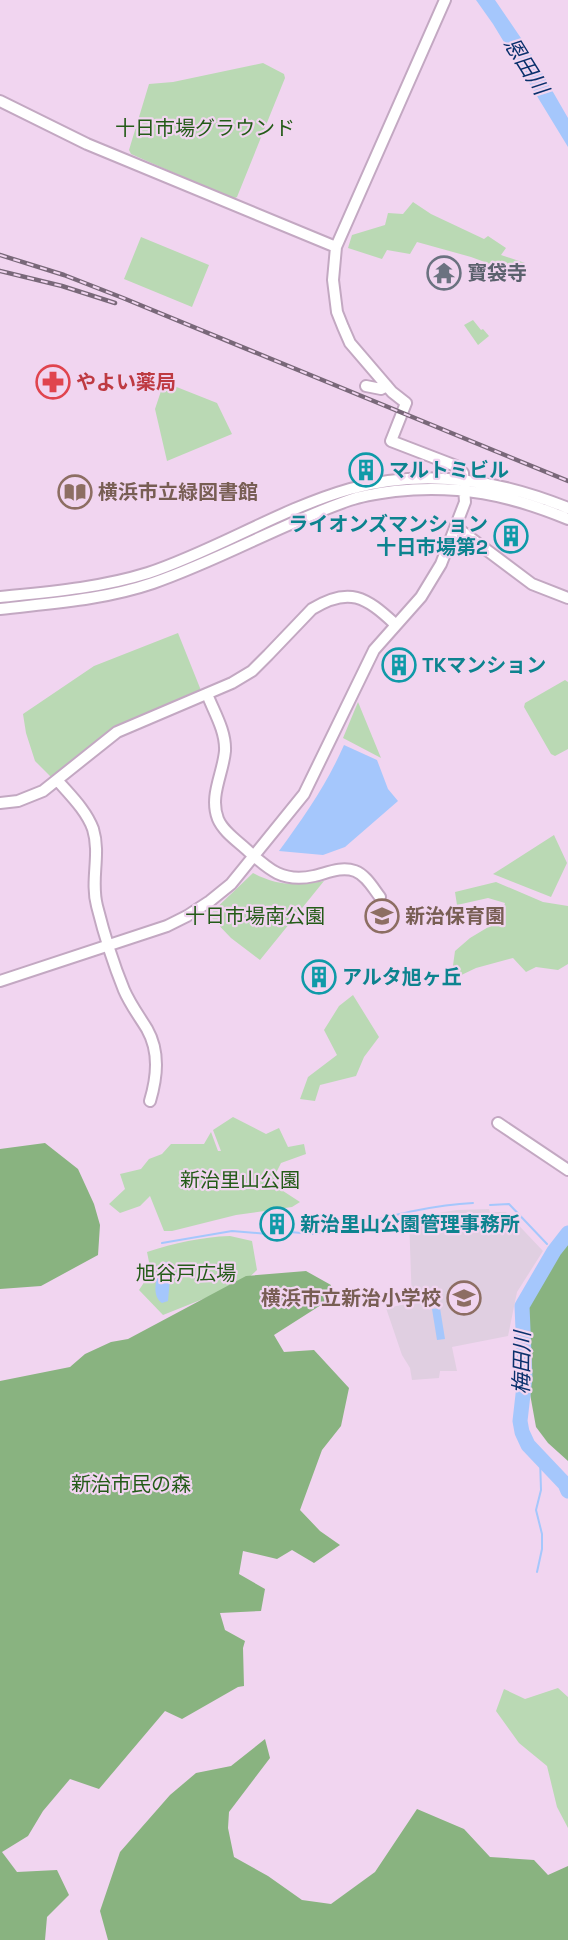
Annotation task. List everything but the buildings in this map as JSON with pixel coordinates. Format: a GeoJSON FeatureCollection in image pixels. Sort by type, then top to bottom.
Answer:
{"type":"FeatureCollection","features":[{"type":"Feature","properties":{"kind":"street"},"geometry":{"type":"LineString","coordinates":[[0,981],[167,926],[187,916],[231,884],[303,794],[374,650],[421,597],[441,564],[465,502],[462,471],[456,466],[391,441],[406,406],[405,401],[395,395],[350,343],[337,312],[333,280],[336,247],[445,0]]}},
{"type":"Feature","properties":{"kind":"street"},"geometry":{"type":"LineString","coordinates":[[0,101],[87,144],[336,247]]}},
{"type":"Feature","properties":{"kind":"street"},"geometry":{"type":"LineString","coordinates":[[366,386],[381,389],[387,386]]}},
{"type":"Feature","properties":{"kind":"street"},"geometry":{"type":"LineString","coordinates":[[0,597],[109,584],[140,575],[184,560],[316,501],[350,489],[406,479],[514,489],[568,508]]}},
{"type":"Feature","properties":{"kind":"street"},"geometry":{"type":"LineString","coordinates":[[0,609],[84,600],[135,589],[178,574],[352,499],[408,490],[465,484],[568,519]]}},
{"type":"Feature","properties":{"kind":"street"},"geometry":{"type":"LineString","coordinates":[[456,527],[532,584],[568,598]]}},
{"type":"Feature","properties":{"kind":"street"},"geometry":{"type":"LineString","coordinates":[[0,804],[31,797],[58,781],[117,732],[232,684],[252,671],[312,609],[324,602],[341,596],[370,602],[395,624]]}},
{"type":"Feature","properties":{"kind":"street"},"geometry":{"type":"LineString","coordinates":[[207,694],[221,727],[225,751],[215,796],[218,820],[225,830],[269,870],[281,876],[314,876],[336,870],[355,871],[365,878],[380,897]]}},
{"type":"Feature","properties":{"kind":"street"},"geometry":{"type":"LineString","coordinates":[[58,781],[85,814],[93,831],[98,855],[95,895],[129,1003],[146,1029],[153,1046],[157,1070],[150,1101]]}},
{"type":"Feature","properties":{"kind":"street"},"geometry":{"type":"LineString","coordinates":[[498,1123],[568,1170]]}},
{"type":"Feature","properties":{"kind":"shaded area","name":"横浜市立新治小学校"},"geometry":{"type":"Polygon","coordinates":[[[489,1209],[490,1212],[506,1212],[543,1251],[517,1292],[508,1336],[452,1347],[457,1371],[440,1371],[439,1378],[412,1380],[410,1368],[402,1355],[386,1308],[412,1303],[409,1218],[457,1210],[489,1209]]]}},
{"type":"Feature","properties":{"kind":"green space","name":"十日市場グラウンド"},"geometry":{"type":"Polygon","coordinates":[[[263,63],[284,74],[285,78],[237,197],[233,199],[131,154],[129,150],[149,84],[173,82],[263,63]]]}},
{"type":"Feature","properties":{"kind":"green space"},"geometry":{"type":"Polygon","coordinates":[[[413,202],[431,214],[484,239],[488,236],[506,248],[501,255],[525,263],[520,275],[471,257],[417,242],[410,254],[387,250],[382,259],[348,248],[352,235],[385,225],[388,213],[403,214],[413,202]]]}},
{"type":"Feature","properties":{"kind":"green space"},"geometry":{"type":"Polygon","coordinates":[[[141,237],[209,265],[192,307],[124,279],[141,237]]]}},
{"type":"Feature","properties":{"kind":"green space"},"geometry":{"type":"Polygon","coordinates":[[[473,320],[489,336],[478,345],[464,325],[473,320]]]}},
{"type":"Feature","properties":{"kind":"green space"},"geometry":{"type":"Polygon","coordinates":[[[164,382],[217,403],[232,434],[167,461],[155,409],[164,382]]]}},
{"type":"Feature","properties":{"kind":"green space"},"geometry":{"type":"Polygon","coordinates":[[[178,633],[202,693],[123,725],[53,779],[35,761],[23,714],[94,666],[178,633]]]}},
{"type":"Feature","properties":{"kind":"green space"},"geometry":{"type":"Polygon","coordinates":[[[565,680],[568,682],[568,749],[555,756],[551,754],[524,707],[525,703],[565,680]]]}},
{"type":"Feature","properties":{"kind":"green space"},"geometry":{"type":"Polygon","coordinates":[[[358,702],[381,758],[343,738],[358,702]]]}},
{"type":"Feature","properties":{"kind":"green space"},"geometry":{"type":"Polygon","coordinates":[[[554,835],[567,863],[551,897],[493,874],[554,835]]]}},
{"type":"Feature","properties":{"kind":"green space","name":"十日市場南公園"},"geometry":{"type":"Polygon","coordinates":[[[253,873],[279,883],[305,884],[324,881],[260,960],[231,938],[209,915],[253,873]]]}},
{"type":"Feature","properties":{"kind":"green space"},"geometry":{"type":"Polygon","coordinates":[[[496,882],[543,902],[568,906],[568,964],[558,970],[536,967],[526,972],[513,958],[476,968],[451,980],[455,951],[470,938],[500,920],[505,903],[488,898],[457,905],[455,892],[496,882]]]}},
{"type":"Feature","properties":{"kind":"green space"},"geometry":{"type":"Polygon","coordinates":[[[353,995],[379,1037],[364,1057],[356,1076],[320,1085],[315,1101],[300,1099],[308,1077],[337,1055],[324,1030],[339,1006],[353,995]]]}},
{"type":"Feature","properties":{"kind":"green space","name":"新治里山公園"},"geometry":{"type":"Polygon","coordinates":[[[233,1117],[266,1134],[279,1128],[288,1147],[304,1144],[306,1154],[281,1163],[276,1173],[280,1189],[300,1202],[292,1207],[236,1215],[172,1231],[164,1231],[150,1196],[140,1206],[120,1213],[109,1204],[125,1189],[120,1174],[141,1169],[149,1159],[162,1154],[171,1144],[204,1144],[211,1132],[218,1151],[221,1151],[213,1130],[233,1117]]]}},
{"type":"Feature","properties":{"kind":"green space"},"geometry":{"type":"Polygon","coordinates":[[[45,1143],[78,1169],[94,1204],[100,1225],[98,1255],[41,1286],[0,1289],[0,1149],[45,1143]]]}},
{"type":"Feature","properties":{"kind":"green space","name":"旭谷戸広場"},"geometry":{"type":"Polygon","coordinates":[[[230,1236],[252,1241],[257,1270],[243,1283],[163,1315],[139,1290],[151,1272],[147,1252],[188,1241],[230,1236]]]}},
{"type":"Feature","properties":{"kind":"green space"},"geometry":{"type":"Polygon","coordinates":[[[568,1241],[568,1461],[548,1443],[536,1427],[521,1344],[527,1290],[568,1241]]]}},
{"type":"Feature","properties":{"kind":"green space","name":"新治市民の森"},"geometry":{"type":"Polygon","coordinates":[[[306,1271],[331,1285],[331,1295],[321,1305],[274,1335],[284,1352],[314,1350],[349,1388],[341,1426],[322,1450],[300,1510],[320,1531],[340,1545],[314,1563],[292,1550],[277,1559],[243,1551],[239,1574],[265,1589],[261,1611],[220,1613],[225,1630],[245,1641],[243,1648],[244,1686],[238,1687],[182,1719],[165,1711],[99,1789],[70,1779],[43,1811],[28,1836],[2,1852],[17,1872],[57,1870],[69,1895],[47,1917],[45,1940],[0,1940],[0,1381],[70,1367],[85,1354],[111,1342],[128,1339],[246,1276],[306,1271]]]}},
{"type":"Feature","properties":{"kind":"green space"},"geometry":{"type":"Polygon","coordinates":[[[558,1688],[568,1697],[568,1828],[557,1807],[547,1766],[519,1743],[496,1711],[504,1689],[525,1699],[558,1688]]]}},
{"type":"Feature","properties":{"kind":"green space"},"geometry":{"type":"Polygon","coordinates":[[[265,1739],[270,1758],[229,1812],[228,1828],[234,1857],[268,1876],[302,1900],[331,1904],[375,1872],[417,1809],[464,1829],[490,1857],[534,1860],[548,1875],[568,1866],[568,1940],[108,1940],[100,1911],[120,1852],[170,1795],[196,1773],[231,1766],[265,1739]]]}},
{"type":"Feature","properties":{"kind":"water","name":"恩田川"},"geometry":{"type":"Polygon","coordinates":[[[476,0],[495,0],[527,47],[568,118],[568,147],[493,24],[476,0]]]}},
{"type":"Feature","properties":{"kind":"water"},"geometry":{"type":"Polygon","coordinates":[[[344,745],[377,760],[388,789],[398,801],[345,847],[323,855],[279,851],[314,800],[344,745]]]}},
{"type":"Feature","properties":{"kind":"water"},"geometry":{"type":"Polygon","coordinates":[[[162,1262],[169,1262],[171,1268],[168,1301],[162,1303],[155,1290],[162,1262]]]}},
{"type":"Feature","properties":{"kind":"water"},"geometry":{"type":"Polygon","coordinates":[[[440,1308],[445,1339],[437,1340],[432,1309],[440,1308]]]}},
{"type":"Feature","properties":{"kind":"waterway"},"geometry":{"type":"LineString","coordinates":[[360,1224],[402,1213],[473,1203]]}},
{"type":"Feature","properties":{"kind":"waterway"},"geometry":{"type":"LineString","coordinates":[[490,1205],[509,1204],[547,1244]]}},
{"type":"Feature","properties":{"kind":"waterway"},"geometry":{"type":"LineString","coordinates":[[162,1243],[232,1231],[312,1234],[347,1227]]}},
{"type":"Feature","properties":{"kind":"waterway","name":"梅田川"},"geometry":{"type":"LineString","coordinates":[[568,1233],[554,1251],[522,1306],[525,1377],[520,1421],[528,1445],[565,1484],[568,1491]]}},
{"type":"Feature","properties":{"kind":"waterway"},"geometry":{"type":"LineString","coordinates":[[537,1572],[542,1549],[542,1534],[536,1510],[541,1490],[540,1458]]}},
{"type":"Feature","properties":{"kind":"railway"},"geometry":{"type":"LineString","coordinates":[[0,255],[64,275],[123,298],[568,481]]}},
{"type":"Feature","properties":{"kind":"railway"},"geometry":{"type":"LineString","coordinates":[[0,271],[62,286],[115,303]]}},
{"type":"Feature","properties":{"kind":"place","name":"寶袋寺"},"geometry":{"type":"Point","coordinates":[444,273]}},
{"type":"Feature","properties":{"kind":"place","name":"やよい薬局"},"geometry":{"type":"Point","coordinates":[53,382]}},
{"type":"Feature","properties":{"kind":"place","name":"マルトミビル"},"geometry":{"type":"Point","coordinates":[366,470]}},
{"type":"Feature","properties":{"kind":"place","name":"横浜市立緑図書館"},"geometry":{"type":"Point","coordinates":[75,492]}},
{"type":"Feature","properties":{"kind":"place","name":"ライオンズマンション 十日市場第2"},"geometry":{"type":"Point","coordinates":[511,536]}},
{"type":"Feature","properties":{"kind":"place","name":"TKマンション"},"geometry":{"type":"Point","coordinates":[399,665]}},
{"type":"Feature","properties":{"kind":"place","name":"新治保育園"},"geometry":{"type":"Point","coordinates":[382,916]}},
{"type":"Feature","properties":{"kind":"place","name":"アルタ旭ヶ丘"},"geometry":{"type":"Point","coordinates":[319,977]}},
{"type":"Feature","properties":{"kind":"place","name":"新治里山公園管理事務所"},"geometry":{"type":"Point","coordinates":[277,1224]}},
{"type":"Feature","properties":{"kind":"place","name":"横浜市立新治小学校"},"geometry":{"type":"Point","coordinates":[464,1298]}}]}
